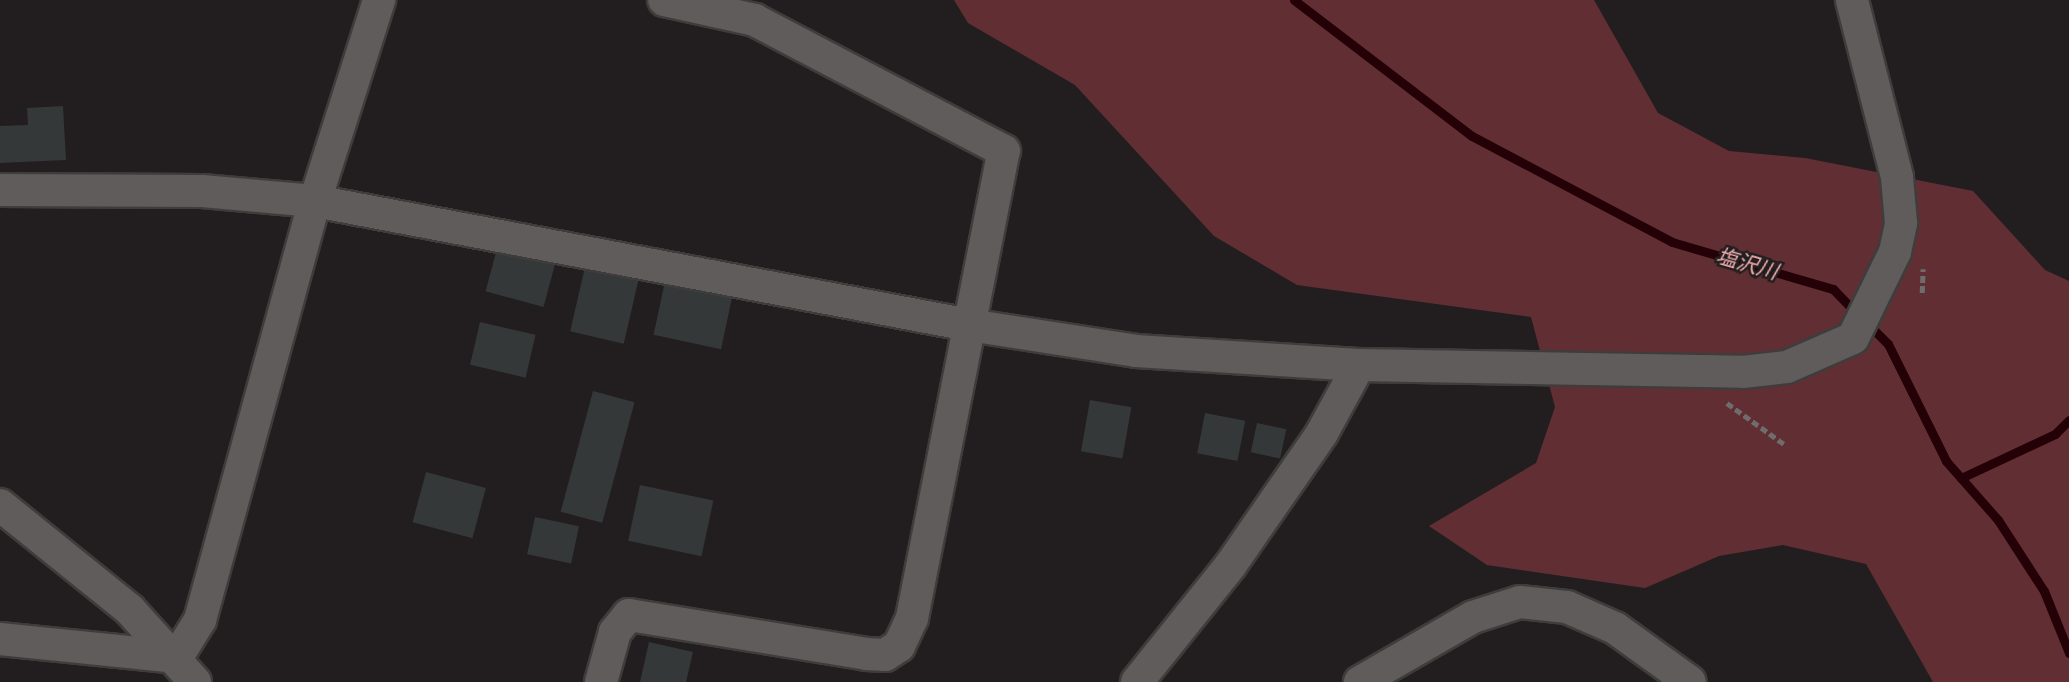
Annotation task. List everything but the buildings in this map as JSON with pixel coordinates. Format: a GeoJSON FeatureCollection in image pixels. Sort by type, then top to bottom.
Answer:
{"type":"FeatureCollection","features":[{"type":"Feature","properties":{"kind":"street"},"geometry":{"type":"LineString","coordinates":[[186,670],[316,201],[379,0]]}},
{"type":"Feature","properties":{"kind":"street"},"geometry":{"type":"LineString","coordinates":[[601,682],[615,632],[629,615],[866,654],[886,655],[899,646],[912,618],[1004,151],[755,20],[664,0]]}},
{"type":"Feature","properties":{"kind":"street"},"geometry":{"type":"LineString","coordinates":[[0,190],[202,191],[316,201],[969,325],[1136,351],[1359,365],[1744,372],[1787,366],[1853,338],[1885,277],[1901,223],[1897,177],[1852,0]]}},
{"type":"Feature","properties":{"kind":"street"},"geometry":{"type":"LineString","coordinates":[[1137,682],[1230,566],[1322,433],[1359,365]]}},
{"type":"Feature","properties":{"kind":"street"},"geometry":{"type":"LineString","coordinates":[[0,505],[130,610],[186,670]]}},
{"type":"Feature","properties":{"kind":"street"},"geometry":{"type":"LineString","coordinates":[[1360,682],[1473,617],[1520,602],[1567,607],[1615,628],[1690,682]]}},
{"type":"Feature","properties":{"kind":"street"},"geometry":{"type":"LineString","coordinates":[[0,639],[186,670]]}},
{"type":"Feature","properties":{"kind":"shaded area"},"geometry":{"type":"Polygon","coordinates":[[[954,0],[1594,0],[1658,113],[1729,151],[1805,158],[1973,191],[2045,270],[2069,281],[2069,682],[1933,682],[1866,564],[1783,545],[1719,556],[1645,588],[1487,565],[1429,526],[1536,463],[1555,407],[1531,317],[1297,285],[1214,236],[1075,85],[968,23],[954,0]]]}},
{"type":"Feature","properties":{"kind":"waterway","name":"塩沢川"},"geometry":{"type":"LineString","coordinates":[[1294,0],[1472,136],[1672,242],[1833,289],[1857,314]]}},
{"type":"Feature","properties":{"kind":"waterway","name":"塩沢川"},"geometry":{"type":"LineString","coordinates":[[1867,323],[1888,344],[1946,461],[1998,520],[2044,591],[2069,653]]}},
{"type":"Feature","properties":{"kind":"waterway"},"geometry":{"type":"LineString","coordinates":[[1961,478],[2055,434],[2069,420]]}}]}
